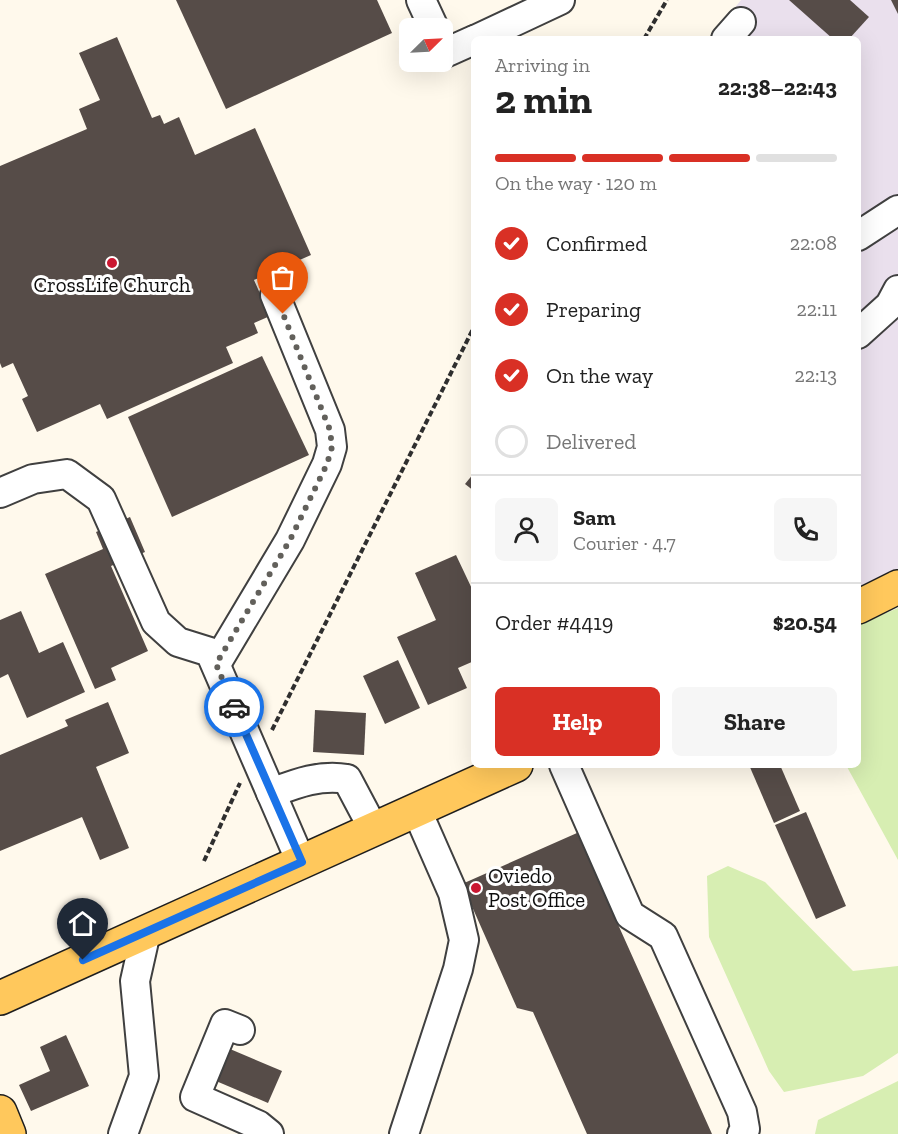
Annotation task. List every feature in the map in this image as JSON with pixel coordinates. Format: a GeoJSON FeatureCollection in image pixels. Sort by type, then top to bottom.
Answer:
{"type":"FeatureCollection","features":[{"type":"Feature","properties":{"kind":"main road"},"geometry":{"type":"LineString","coordinates":[[861,606],[898,587]]}},
{"type":"Feature","properties":{"kind":"main road"},"geometry":{"type":"LineString","coordinates":[[0,998],[510,768]]}},
{"type":"Feature","properties":{"kind":"main road"},"geometry":{"type":"LineString","coordinates":[[0,1112],[9,1134]]}},
{"type":"Feature","properties":{"kind":"street"},"geometry":{"type":"LineString","coordinates":[[421,0],[429,18]]}},
{"type":"Feature","properties":{"kind":"street"},"geometry":{"type":"LineString","coordinates":[[484,36],[560,0]]}},
{"type":"Feature","properties":{"kind":"street"},"geometry":{"type":"LineString","coordinates":[[453,50],[471,42]]}},
{"type":"Feature","properties":{"kind":"street"},"geometry":{"type":"LineString","coordinates":[[861,234],[898,210]]}},
{"type":"Feature","properties":{"kind":"street"},"geometry":{"type":"LineString","coordinates":[[861,331],[890,306],[898,290]]}},
{"type":"Feature","properties":{"kind":"street"},"geometry":{"type":"LineString","coordinates":[[216,664],[290,540],[327,464],[332,447],[330,430],[275,295]]}},
{"type":"Feature","properties":{"kind":"street"},"geometry":{"type":"LineString","coordinates":[[0,494],[33,479],[67,474],[101,499],[156,622],[178,642],[210,652],[302,862]]}},
{"type":"Feature","properties":{"kind":"street"},"geometry":{"type":"LineString","coordinates":[[565,768],[630,915],[663,936],[742,1112],[745,1129],[742,1134]]}},
{"type":"Feature","properties":{"kind":"street"},"geometry":{"type":"LineString","coordinates":[[271,793],[298,783],[331,776],[347,779],[374,830]]}},
{"type":"Feature","properties":{"kind":"street"},"geometry":{"type":"LineString","coordinates":[[404,1134],[459,969],[464,940],[453,893],[417,811]]}},
{"type":"Feature","properties":{"kind":"street"},"geometry":{"type":"LineString","coordinates":[[123,1134],[144,1076],[135,981],[146,932]]}},
{"type":"Feature","properties":{"kind":"street"},"geometry":{"type":"LineString","coordinates":[[240,1030],[225,1024],[195,1097],[258,1125],[269,1134]]}},
{"type":"Feature","properties":{"kind":"path"},"geometry":{"type":"LineString","coordinates":[[646,36],[668,0]]}},
{"type":"Feature","properties":{"kind":"path"},"geometry":{"type":"LineString","coordinates":[[268,736],[471,333]]}},
{"type":"Feature","properties":{"kind":"path"},"geometry":{"type":"LineString","coordinates":[[204,861],[242,781]]}},
{"type":"Feature","properties":{"kind":"shaded area"},"geometry":{"type":"Polygon","coordinates":[[[741,0],[898,0],[898,197],[861,220],[861,36],[712,36],[741,0]]]}},
{"type":"Feature","properties":{"kind":"shaded area"},"geometry":{"type":"Polygon","coordinates":[[[898,224],[898,575],[861,593],[861,247],[898,224]]]}},
{"type":"Feature","properties":{"kind":"green space"},"geometry":{"type":"Polygon","coordinates":[[[898,608],[898,860],[848,768],[861,768],[861,624],[898,608]]]}},
{"type":"Feature","properties":{"kind":"green space"},"geometry":{"type":"Polygon","coordinates":[[[728,866],[765,882],[853,971],[898,966],[898,1053],[863,1076],[784,1092],[769,1071],[709,937],[707,876],[728,866]]]}},
{"type":"Feature","properties":{"kind":"green space"},"geometry":{"type":"Polygon","coordinates":[[[898,1081],[898,1134],[815,1134],[818,1120],[898,1081]]]}},
{"type":"Feature","properties":{"kind":"building"},"geometry":{"type":"Polygon","coordinates":[[[176,0],[377,0],[392,33],[226,109],[176,0]]]}},
{"type":"Feature","properties":{"kind":"building"},"geometry":{"type":"Polygon","coordinates":[[[789,0],[850,0],[869,17],[852,36],[830,36],[789,0]]]}},
{"type":"Feature","properties":{"kind":"building"},"geometry":{"type":"Polygon","coordinates":[[[891,0],[898,0],[898,14],[891,0]]]}},
{"type":"Feature","properties":{"kind":"building"},"geometry":{"type":"Polygon","coordinates":[[[117,37],[152,118],[160,115],[164,124],[179,117],[195,155],[255,128],[311,255],[254,280],[270,316],[254,323],[258,333],[226,347],[233,363],[107,419],[100,404],[37,432],[22,399],[28,396],[13,363],[2,368],[0,363],[0,166],[87,129],[79,109],[100,100],[79,53],[117,37]]]}},
{"type":"Feature","properties":{"kind":"building"},"geometry":{"type":"Polygon","coordinates":[[[262,356],[309,455],[172,517],[128,417],[262,356]]]}},
{"type":"Feature","properties":{"kind":"building"},"geometry":{"type":"Polygon","coordinates":[[[471,477],[471,489],[465,484],[471,477]]]}},
{"type":"Feature","properties":{"kind":"building"},"geometry":{"type":"Polygon","coordinates":[[[130,517],[145,552],[111,566],[148,651],[111,668],[116,680],[95,689],[45,574],[103,549],[96,532],[130,517]]]}},
{"type":"Feature","properties":{"kind":"building"},"geometry":{"type":"Polygon","coordinates":[[[456,555],[471,587],[471,662],[458,668],[467,688],[428,705],[397,637],[436,620],[415,573],[456,555]]]}},
{"type":"Feature","properties":{"kind":"building"},"geometry":{"type":"Polygon","coordinates":[[[21,611],[39,653],[63,642],[85,692],[27,718],[8,674],[0,678],[0,620],[21,611]]]}},
{"type":"Feature","properties":{"kind":"building"},"geometry":{"type":"Polygon","coordinates":[[[398,660],[420,708],[385,724],[363,676],[398,660]]]}},
{"type":"Feature","properties":{"kind":"building"},"geometry":{"type":"Polygon","coordinates":[[[108,702],[129,753],[96,767],[129,848],[100,860],[82,817],[0,851],[0,755],[68,726],[65,720],[108,702]]]}},
{"type":"Feature","properties":{"kind":"building"},"geometry":{"type":"Polygon","coordinates":[[[315,710],[366,713],[364,755],[313,752],[315,710]]]}},
{"type":"Feature","properties":{"kind":"building"},"geometry":{"type":"Polygon","coordinates":[[[750,768],[781,768],[800,811],[774,823],[750,768]]]}},
{"type":"Feature","properties":{"kind":"building"},"geometry":{"type":"Polygon","coordinates":[[[806,812],[846,906],[816,919],[775,825],[806,812]]]}},
{"type":"Feature","properties":{"kind":"building"},"geometry":{"type":"Polygon","coordinates":[[[577,833],[712,1134],[587,1134],[533,1012],[517,1008],[462,884],[577,833]]]}},
{"type":"Feature","properties":{"kind":"building"},"geometry":{"type":"Polygon","coordinates":[[[66,1035],[89,1086],[31,1111],[19,1085],[50,1071],[40,1047],[66,1035]]]}},
{"type":"Feature","properties":{"kind":"building"},"geometry":{"type":"Polygon","coordinates":[[[230,1049],[282,1071],[268,1103],[216,1081],[230,1049]]]}},
{"type":"Feature","properties":{"kind":"way so far"},"geometry":{"type":"LineString","coordinates":[[234,707],[216,664],[290,540],[327,464],[332,447],[330,430],[283,314]]}},
{"type":"Feature","properties":{"kind":"place","name":"CrossLife Church"},"geometry":{"type":"Point","coordinates":[112,263]}},
{"type":"Feature","properties":{"kind":"place","name":"Oviedo Post Office"},"geometry":{"type":"Point","coordinates":[476,888]}},
{"type":"Feature","properties":{"kind":"route"},"geometry":{"type":"LineString","coordinates":[[83,960],[302,862],[234,707]]}}]}
